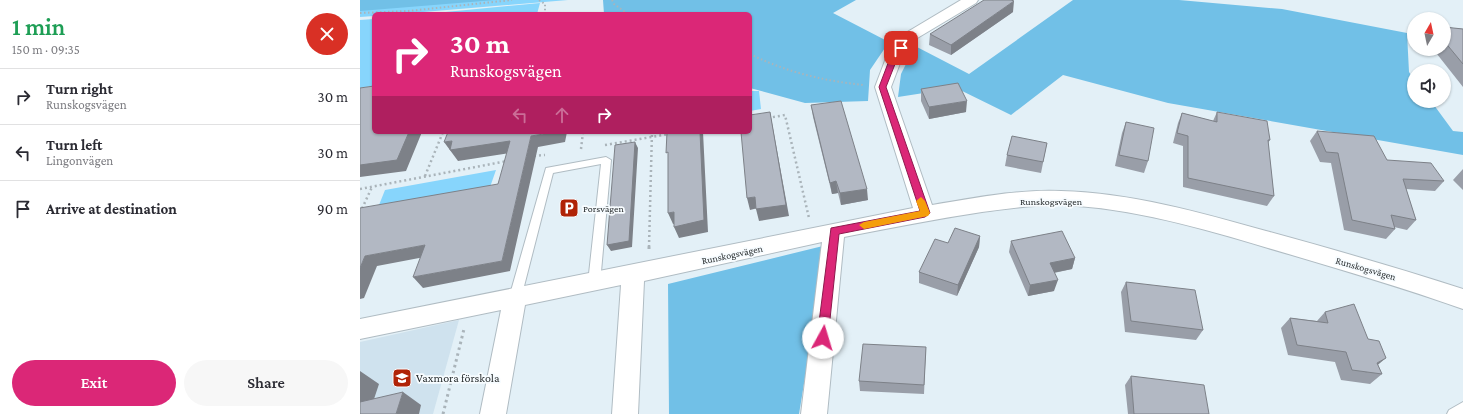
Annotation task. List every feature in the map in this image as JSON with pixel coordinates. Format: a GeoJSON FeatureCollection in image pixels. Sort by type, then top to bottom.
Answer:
{"type":"FeatureCollection","features":[{"type":"Feature","properties":{"kind":"street"},"geometry":{"type":"LineString","coordinates":[[925,213],[882,87],[894,58],[909,37],[971,0]]}},
{"type":"Feature","properties":{"kind":"street","name":"Runskogsvägen"},"geometry":{"type":"LineString","coordinates":[[640,274],[925,213],[1029,198],[1064,198],[1101,202],[1159,212],[1218,225],[1393,276],[1463,299]]}},
{"type":"Feature","properties":{"kind":"street"},"geometry":{"type":"LineString","coordinates":[[814,414],[824,234]]}},
{"type":"Feature","properties":{"kind":"street"},"geometry":{"type":"LineString","coordinates":[[360,329],[640,274],[624,414]]}},
{"type":"Feature","properties":{"kind":"street"},"geometry":{"type":"LineString","coordinates":[[493,414],[516,298]]}},
{"type":"Feature","properties":{"kind":"lane"},"geometry":{"type":"LineString","coordinates":[[516,298],[549,170],[606,160],[594,283]]}},
{"type":"Feature","properties":{"kind":"lane"},"geometry":{"type":"LineString","coordinates":[[1454,414],[1463,408]]}},
{"type":"Feature","properties":{"kind":"path"},"geometry":{"type":"LineString","coordinates":[[384,12],[408,11],[512,0]]}},
{"type":"Feature","properties":{"kind":"path"},"geometry":{"type":"LineString","coordinates":[[539,0],[545,4],[545,12]]}},
{"type":"Feature","properties":{"kind":"path"},"geometry":{"type":"LineString","coordinates":[[612,0],[614,4],[625,12]]}},
{"type":"Feature","properties":{"kind":"path"},"geometry":{"type":"LineString","coordinates":[[360,13],[372,12]]}},
{"type":"Feature","properties":{"kind":"path"},"geometry":{"type":"LineString","coordinates":[[752,55],[798,73],[837,83],[882,87]]}},
{"type":"Feature","properties":{"kind":"path"},"geometry":{"type":"LineString","coordinates":[[764,119],[785,115],[824,234]]}},
{"type":"Feature","properties":{"kind":"path"},"geometry":{"type":"LineString","coordinates":[[425,176],[442,134]]}},
{"type":"Feature","properties":{"kind":"path"},"geometry":{"type":"LineString","coordinates":[[574,150],[581,148],[583,134]]}},
{"type":"Feature","properties":{"kind":"path"},"geometry":{"type":"LineString","coordinates":[[640,274],[652,134]]}},
{"type":"Feature","properties":{"kind":"path"},"geometry":{"type":"LineString","coordinates":[[597,146],[668,134]]}},
{"type":"Feature","properties":{"kind":"path"},"geometry":{"type":"LineString","coordinates":[[530,157],[552,153]]}},
{"type":"Feature","properties":{"kind":"path"},"geometry":{"type":"LineString","coordinates":[[360,189],[509,160],[507,168]]}},
{"type":"Feature","properties":{"kind":"path"},"geometry":{"type":"LineString","coordinates":[[360,214],[372,186]]}},
{"type":"Feature","properties":{"kind":"path"},"geometry":{"type":"LineString","coordinates":[[443,414],[470,307]]}},
{"type":"Feature","properties":{"kind":"shaded area"},"geometry":{"type":"Polygon","coordinates":[[[360,0],[568,0],[423,12],[372,12],[372,16],[360,17],[360,0]]]}},
{"type":"Feature","properties":{"kind":"shaded area"},"geometry":{"type":"Polygon","coordinates":[[[360,0],[495,0],[360,11],[360,0]]]}},
{"type":"Feature","properties":{"kind":"shaded area"},"geometry":{"type":"Polygon","coordinates":[[[603,0],[856,0],[833,13],[889,42],[870,70],[868,101],[805,103],[752,89],[752,12],[604,12],[603,0]]]}},
{"type":"Feature","properties":{"kind":"shaded area"},"geometry":{"type":"Polygon","coordinates":[[[1073,0],[1179,0],[1282,9],[1407,33],[1409,64],[1407,64],[1407,108],[1436,108],[1453,131],[1463,132],[1463,155],[1168,103],[1063,75],[1011,115],[956,88],[898,97],[901,74],[915,46],[969,74],[1073,0]]]}},
{"type":"Feature","properties":{"kind":"shaded area"},"geometry":{"type":"Polygon","coordinates":[[[540,3],[538,12],[446,12],[540,3]]]}},
{"type":"Feature","properties":{"kind":"shaded area"},"geometry":{"type":"Polygon","coordinates":[[[372,19],[372,86],[360,88],[360,20],[372,19]]]}},
{"type":"Feature","properties":{"kind":"shaded area"},"geometry":{"type":"Polygon","coordinates":[[[752,91],[759,91],[761,109],[752,111],[752,91]]]}},
{"type":"Feature","properties":{"kind":"shaded area"},"geometry":{"type":"Polygon","coordinates":[[[496,170],[489,190],[377,210],[385,190],[496,170]]]}},
{"type":"Feature","properties":{"kind":"shaded area"},"geometry":{"type":"Polygon","coordinates":[[[827,245],[799,414],[669,414],[668,284],[827,245]]]}},
{"type":"Feature","properties":{"kind":"shaded area","name":"Vaxmora förskola"},"geometry":{"type":"Polygon","coordinates":[[[459,320],[433,414],[360,414],[360,342],[459,320]]]}},
{"type":"Feature","properties":{"kind":"building"},"geometry":{"type":"Polygon","coordinates":[[[984,0],[1014,1],[951,45],[930,34],[984,0]]]}},
{"type":"Feature","properties":{"kind":"building"},"geometry":{"type":"Polygon","coordinates":[[[1451,28],[1463,29],[1463,64],[1451,49],[1451,28]]]}},
{"type":"Feature","properties":{"kind":"building"},"geometry":{"type":"Polygon","coordinates":[[[958,83],[967,101],[929,107],[921,89],[958,83]]]}},
{"type":"Feature","properties":{"kind":"building"},"geometry":{"type":"Polygon","coordinates":[[[372,86],[372,134],[408,134],[397,160],[360,165],[360,88],[372,86]]]}},
{"type":"Feature","properties":{"kind":"building"},"geometry":{"type":"Polygon","coordinates":[[[841,101],[867,189],[840,193],[836,181],[830,183],[811,105],[841,101]]]}},
{"type":"Feature","properties":{"kind":"building"},"geometry":{"type":"Polygon","coordinates":[[[770,112],[786,205],[756,209],[755,197],[747,198],[741,134],[752,134],[752,115],[770,112]]]}},
{"type":"Feature","properties":{"kind":"building"},"geometry":{"type":"Polygon","coordinates":[[[1217,112],[1267,121],[1270,140],[1268,140],[1274,196],[1188,178],[1188,136],[1177,133],[1182,113],[1217,122],[1217,112]]]}},
{"type":"Feature","properties":{"kind":"building"},"geometry":{"type":"Polygon","coordinates":[[[1126,122],[1154,128],[1148,161],[1119,155],[1126,122]]]}},
{"type":"Feature","properties":{"kind":"building"},"geometry":{"type":"Polygon","coordinates":[[[1317,131],[1374,136],[1387,160],[1431,163],[1444,181],[1403,179],[1416,220],[1391,215],[1395,229],[1352,220],[1338,153],[1326,152],[1317,131]]]}},
{"type":"Feature","properties":{"kind":"building"},"geometry":{"type":"Polygon","coordinates":[[[447,134],[544,134],[531,136],[502,261],[413,277],[425,245],[365,256],[360,268],[360,208],[498,184],[510,141],[450,150],[452,141],[444,142],[447,134]]]}},
{"type":"Feature","properties":{"kind":"building"},"geometry":{"type":"Polygon","coordinates":[[[667,134],[700,134],[704,220],[674,227],[674,212],[668,213],[668,152],[666,153],[667,134]]]}},
{"type":"Feature","properties":{"kind":"building"},"geometry":{"type":"Polygon","coordinates":[[[1012,136],[1047,143],[1043,162],[1007,155],[1012,136]]]}},
{"type":"Feature","properties":{"kind":"building"},"geometry":{"type":"Polygon","coordinates":[[[635,142],[629,241],[607,245],[615,145],[635,142]]]}},
{"type":"Feature","properties":{"kind":"building"},"geometry":{"type":"Polygon","coordinates":[[[955,228],[980,236],[958,285],[919,272],[935,239],[948,243],[955,228]]]}},
{"type":"Feature","properties":{"kind":"building"},"geometry":{"type":"Polygon","coordinates":[[[1062,231],[1075,258],[1050,263],[1058,280],[1030,285],[1011,241],[1062,231]]]}},
{"type":"Feature","properties":{"kind":"building"},"geometry":{"type":"Polygon","coordinates":[[[1126,282],[1195,290],[1203,330],[1131,321],[1126,282]]]}},
{"type":"Feature","properties":{"kind":"building"},"geometry":{"type":"Polygon","coordinates":[[[1354,304],[1368,339],[1379,341],[1386,358],[1377,363],[1382,374],[1352,370],[1346,352],[1297,345],[1290,318],[1328,323],[1325,312],[1354,304]]]}},
{"type":"Feature","properties":{"kind":"building"},"geometry":{"type":"Polygon","coordinates":[[[863,344],[926,347],[924,385],[859,381],[863,344]]]}},
{"type":"Feature","properties":{"kind":"building"},"geometry":{"type":"Polygon","coordinates":[[[1131,376],[1204,385],[1209,414],[1134,414],[1131,376]]]}},
{"type":"Feature","properties":{"kind":"building"},"geometry":{"type":"Polygon","coordinates":[[[403,392],[396,414],[360,414],[360,402],[403,392]]]}},
{"type":"Feature","properties":{"kind":"slow traffic"},"geometry":{"type":"LineString","coordinates":[[864,225],[925,213],[921,201]]}},
{"type":"Feature","properties":{"kind":"place","name":"Porsvägen"},"geometry":{"type":"Point","coordinates":[569,208]}},
{"type":"Feature","properties":{"kind":"place","name":"Vaxmora förskola"},"geometry":{"type":"Point","coordinates":[402,378]}},
{"type":"Feature","properties":{"kind":"route"},"geometry":{"type":"LineString","coordinates":[[823,338],[834,231],[925,213],[882,87],[894,58],[901,48]]}}]}
